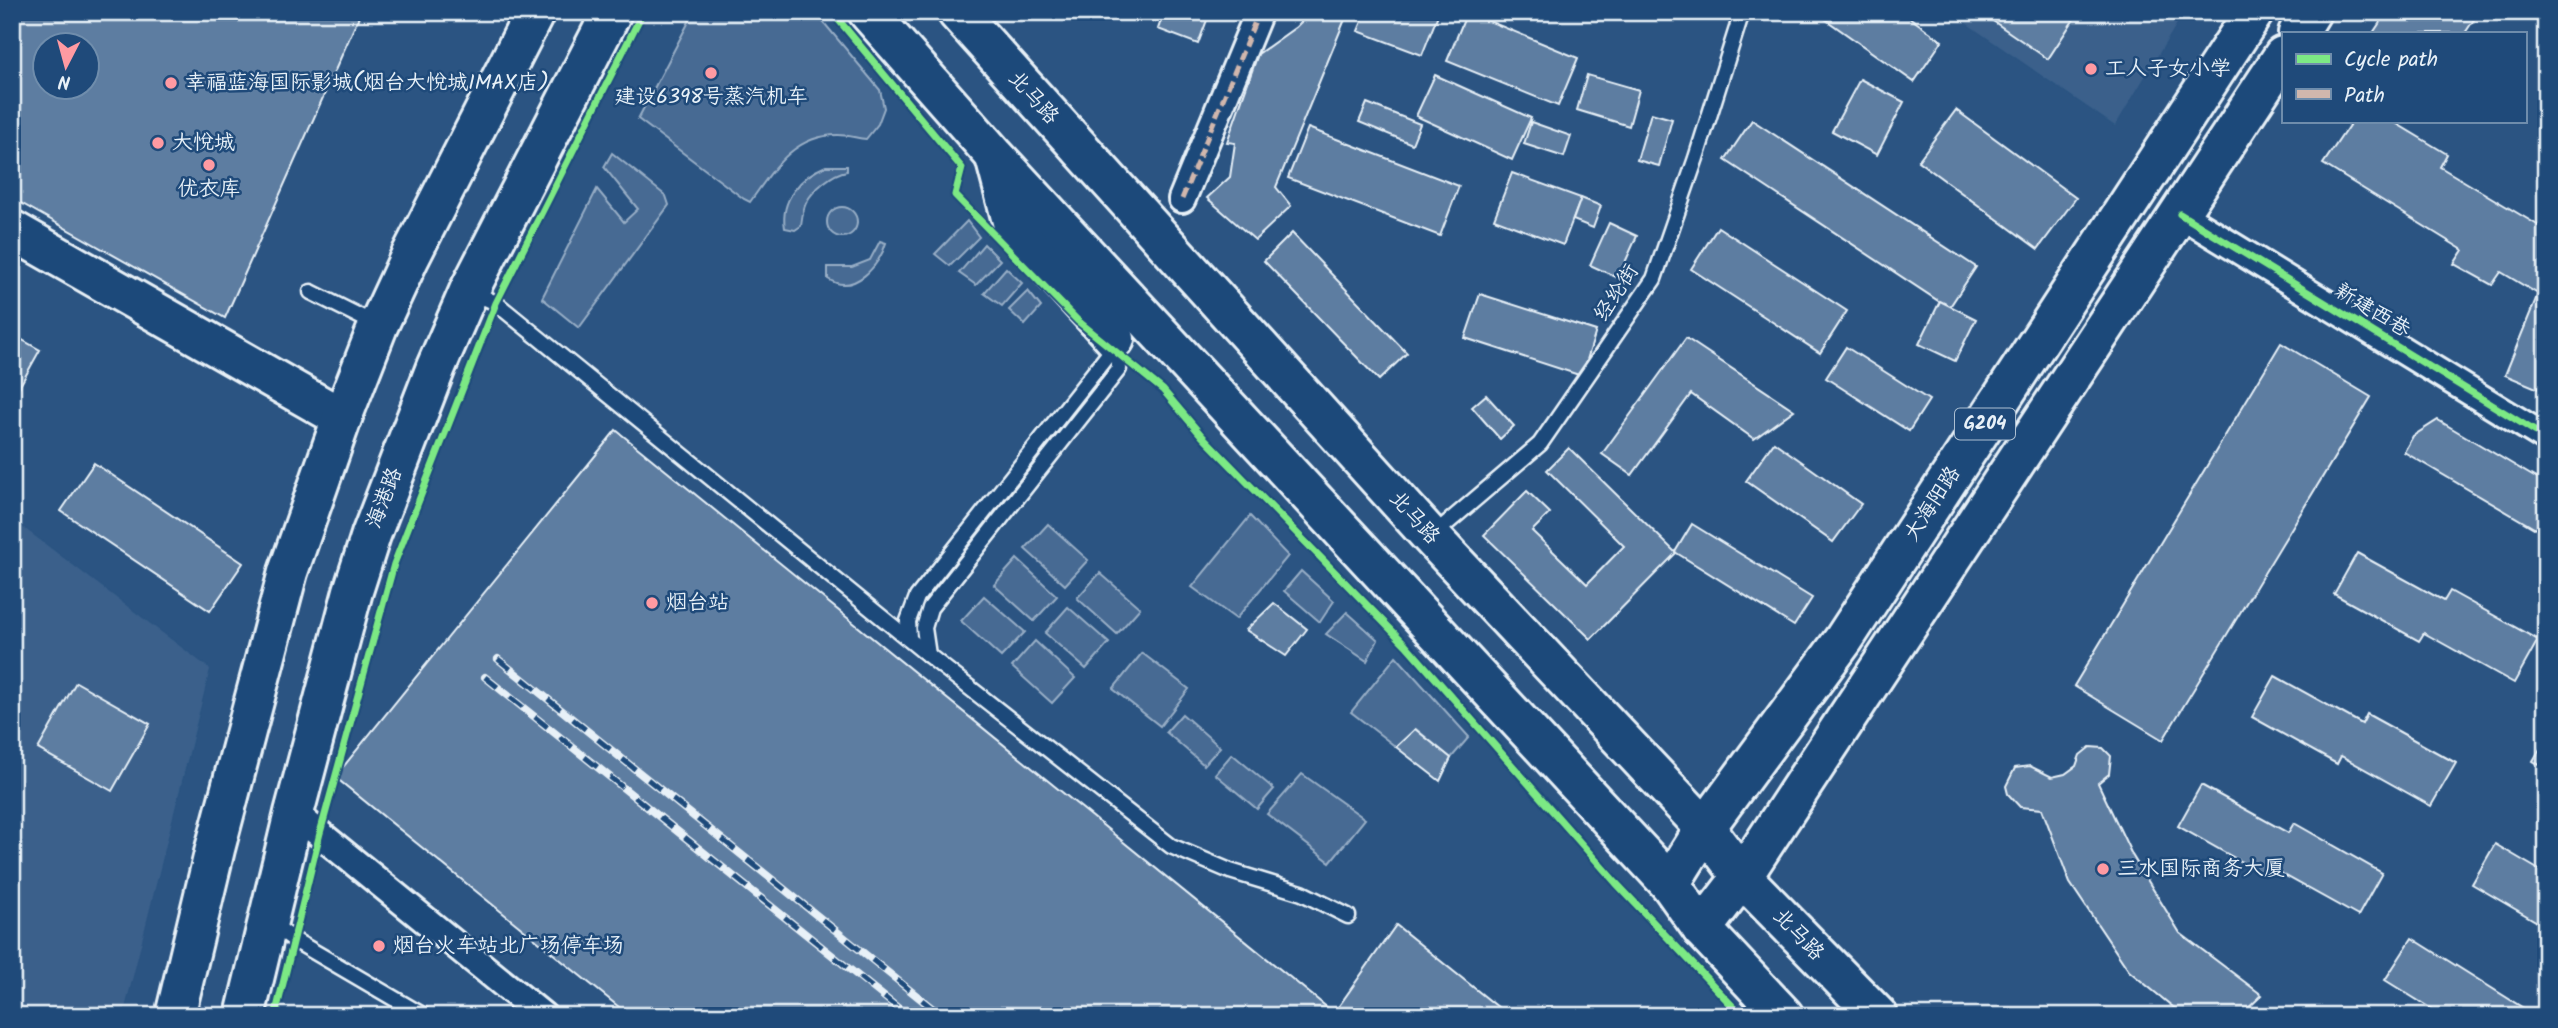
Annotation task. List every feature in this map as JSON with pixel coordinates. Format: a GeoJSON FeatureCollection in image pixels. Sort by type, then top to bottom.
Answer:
{"type":"FeatureCollection","features":[{"type":"Feature","properties":{"kind":"main road"},"geometry":{"type":"LineString","coordinates":[[175,1016],[215,849],[288,572],[342,418],[378,326],[409,259],[536,12]]}},
{"type":"Feature","properties":{"kind":"main road","name":"海港路"},"geometry":{"type":"LineString","coordinates":[[245,1016],[294,813],[371,535],[468,291],[611,12]]}},
{"type":"Feature","properties":{"kind":"main road"},"geometry":{"type":"LineString","coordinates":[[868,12],[995,156],[1670,884],[1702,929],[1784,1016]]}},
{"type":"Feature","properties":{"kind":"main road","name":"北马路"},"geometry":{"type":"LineString","coordinates":[[957,12],[1431,537],[1705,828],[1742,877],[1878,1016]]}},
{"type":"Feature","properties":{"kind":"main road","name":"大海阳路"},"geometry":{"type":"LineString","coordinates":[[1670,884],[1705,828],[1844,639],[2255,12]]}},
{"type":"Feature","properties":{"kind":"main road"},"geometry":{"type":"LineString","coordinates":[[2299,32],[2311,12]]}},
{"type":"Feature","properties":{"kind":"main road","name":"G204"},"geometry":{"type":"LineString","coordinates":[[1742,877],[2282,58]]}},
{"type":"Feature","properties":{"kind":"main road"},"geometry":{"type":"LineString","coordinates":[[995,156],[1014,229],[1115,339]]}},
{"type":"Feature","properties":{"kind":"main road"},"geometry":{"type":"LineString","coordinates":[[12,230],[342,418]]}},
{"type":"Feature","properties":{"kind":"main road"},"geometry":{"type":"LineString","coordinates":[[1702,929],[1742,877]]}},
{"type":"Feature","properties":{"kind":"street"},"geometry":{"type":"LineString","coordinates":[[1182,199],[1259,12]]}},
{"type":"Feature","properties":{"kind":"street","name":"新建西巷"},"geometry":{"type":"LineString","coordinates":[[2180,214],[2546,438]]}},
{"type":"Feature","properties":{"kind":"street"},"geometry":{"type":"LineString","coordinates":[[294,813],[543,1016]]}},
{"type":"Feature","properties":{"kind":"lane","name":"经纶街"},"geometry":{"type":"LineString","coordinates":[[1431,537],[1540,444],[1654,279],[1742,12]]}},
{"type":"Feature","properties":{"kind":"lane"},"geometry":{"type":"LineString","coordinates":[[468,291],[496,303],[928,655],[1171,846],[1230,871],[1302,893],[1348,916]]}},
{"type":"Feature","properties":{"kind":"lane"},"geometry":{"type":"LineString","coordinates":[[312,292],[378,326]]}},
{"type":"Feature","properties":{"kind":"lane"},"geometry":{"type":"LineString","coordinates":[[909,639],[908,621],[918,597],[1107,356],[1115,339]]}},
{"type":"Feature","properties":{"kind":"lane"},"geometry":{"type":"LineString","coordinates":[[928,655],[924,628],[930,608],[1119,369],[1115,339]]}},
{"type":"Feature","properties":{"kind":"lane"},"geometry":{"type":"LineString","coordinates":[[268,921],[411,1012],[424,1016]]}},
{"type":"Feature","properties":{"kind":"shaded area"},"geometry":{"type":"Polygon","coordinates":[[[694,12],[815,12],[880,90],[884,108],[878,124],[866,139],[838,135],[808,141],[786,156],[750,202],[744,199],[638,119],[694,12]]]}},
{"type":"Feature","properties":{"kind":"shaded area","name":"工人子女小学"},"geometry":{"type":"Polygon","coordinates":[[[1950,12],[2184,12],[2115,126],[1950,12]]]}},
{"type":"Feature","properties":{"kind":"shaded area"},"geometry":{"type":"Polygon","coordinates":[[[612,153],[666,196],[669,205],[579,328],[542,298],[597,189],[624,222],[638,209],[604,167],[612,153]]]}},
{"type":"Feature","properties":{"kind":"shaded area"},"geometry":{"type":"Polygon","coordinates":[[[826,166],[847,166],[847,171],[830,178],[813,192],[805,205],[801,226],[795,230],[785,228],[786,208],[794,190],[808,176],[826,166]]]}},
{"type":"Feature","properties":{"kind":"shaded area"},"geometry":{"type":"Polygon","coordinates":[[[842,207],[853,211],[857,222],[853,233],[842,237],[831,233],[827,222],[831,211],[842,207]]]}},
{"type":"Feature","properties":{"kind":"shaded area"},"geometry":{"type":"Polygon","coordinates":[[[967,221],[979,237],[950,266],[935,254],[967,221]]]}},
{"type":"Feature","properties":{"kind":"shaded area"},"geometry":{"type":"Polygon","coordinates":[[[880,241],[886,243],[883,252],[864,276],[847,284],[828,279],[828,267],[852,267],[870,260],[880,241]]]}},
{"type":"Feature","properties":{"kind":"shaded area"},"geometry":{"type":"Polygon","coordinates":[[[984,244],[1000,260],[976,285],[959,273],[984,244]]]}},
{"type":"Feature","properties":{"kind":"shaded area"},"geometry":{"type":"Polygon","coordinates":[[[1006,268],[1022,283],[1002,306],[984,293],[1006,268]]]}},
{"type":"Feature","properties":{"kind":"shaded area"},"geometry":{"type":"Polygon","coordinates":[[[1028,291],[1041,307],[1025,325],[1009,310],[1028,291]]]}},
{"type":"Feature","properties":{"kind":"shaded area"},"geometry":{"type":"Polygon","coordinates":[[[1250,516],[1288,556],[1236,619],[1192,587],[1250,516]]]}},
{"type":"Feature","properties":{"kind":"shaded area"},"geometry":{"type":"Polygon","coordinates":[[[12,519],[210,669],[123,1016],[12,1016],[12,519]]]}},
{"type":"Feature","properties":{"kind":"shaded area"},"geometry":{"type":"Polygon","coordinates":[[[1048,524],[1088,560],[1065,585],[1025,549],[1048,524]]]}},
{"type":"Feature","properties":{"kind":"shaded area"},"geometry":{"type":"Polygon","coordinates":[[[1017,559],[1057,596],[1034,621],[994,585],[1017,559]]]}},
{"type":"Feature","properties":{"kind":"shaded area"},"geometry":{"type":"Polygon","coordinates":[[[1301,571],[1334,601],[1320,622],[1284,591],[1301,571]]]}},
{"type":"Feature","properties":{"kind":"shaded area"},"geometry":{"type":"Polygon","coordinates":[[[1100,573],[1140,608],[1117,634],[1077,598],[1100,573]]]}},
{"type":"Feature","properties":{"kind":"shaded area"},"geometry":{"type":"Polygon","coordinates":[[[984,596],[1025,632],[1001,657],[961,621],[984,596]]]}},
{"type":"Feature","properties":{"kind":"shaded area"},"geometry":{"type":"Polygon","coordinates":[[[1068,607],[1109,643],[1086,669],[1045,633],[1068,607]]]}},
{"type":"Feature","properties":{"kind":"shaded area"},"geometry":{"type":"Polygon","coordinates":[[[1347,612],[1378,640],[1367,661],[1326,634],[1347,612]]]}},
{"type":"Feature","properties":{"kind":"shaded area"},"geometry":{"type":"Polygon","coordinates":[[[1035,641],[1075,678],[1052,703],[1012,667],[1035,641]]]}},
{"type":"Feature","properties":{"kind":"shaded area"},"geometry":{"type":"Polygon","coordinates":[[[1142,653],[1189,689],[1160,726],[1113,689],[1142,653]]]}},
{"type":"Feature","properties":{"kind":"shaded area"},"geometry":{"type":"Polygon","coordinates":[[[1396,656],[1469,737],[1451,758],[1416,729],[1396,747],[1351,712],[1396,656]]]}},
{"type":"Feature","properties":{"kind":"shaded area"},"geometry":{"type":"Polygon","coordinates":[[[1182,714],[1220,747],[1204,765],[1166,732],[1182,714]]]}},
{"type":"Feature","properties":{"kind":"shaded area"},"geometry":{"type":"Polygon","coordinates":[[[1232,754],[1274,789],[1257,809],[1215,774],[1232,754]]]}},
{"type":"Feature","properties":{"kind":"shaded area"},"geometry":{"type":"Polygon","coordinates":[[[1302,774],[1365,819],[1330,862],[1267,814],[1302,774]]]}},
{"type":"Feature","properties":{"kind":"building","name":"大悦城"},"geometry":{"type":"Polygon","coordinates":[[[12,12],[361,12],[225,318],[12,198],[12,12]]]}},
{"type":"Feature","properties":{"kind":"building"},"geometry":{"type":"Polygon","coordinates":[[[1164,12],[1210,12],[1198,44],[1158,29],[1164,12]]]}},
{"type":"Feature","properties":{"kind":"building"},"geometry":{"type":"Polygon","coordinates":[[[1311,12],[1348,12],[1276,187],[1291,206],[1255,240],[1207,198],[1230,177],[1235,143],[1227,142],[1258,54],[1296,27],[1311,12]]]}},
{"type":"Feature","properties":{"kind":"building"},"geometry":{"type":"Polygon","coordinates":[[[1366,12],[1439,12],[1422,55],[1358,31],[1366,12]]]}},
{"type":"Feature","properties":{"kind":"building"},"geometry":{"type":"Polygon","coordinates":[[[1467,12],[1578,58],[1558,106],[1447,61],[1467,12]]]}},
{"type":"Feature","properties":{"kind":"building"},"geometry":{"type":"Polygon","coordinates":[[[1815,12],[1902,12],[1942,41],[1914,82],[1815,12]]]}},
{"type":"Feature","properties":{"kind":"building"},"geometry":{"type":"Polygon","coordinates":[[[1980,12],[2092,12],[2078,13],[2048,59],[1980,12]]]}},
{"type":"Feature","properties":{"kind":"building"},"geometry":{"type":"Polygon","coordinates":[[[2387,12],[2479,12],[2466,32],[2374,32],[2387,12]]]}},
{"type":"Feature","properties":{"kind":"building"},"geometry":{"type":"Polygon","coordinates":[[[1435,75],[1531,118],[1512,160],[1416,116],[1435,75]]]}},
{"type":"Feature","properties":{"kind":"building"},"geometry":{"type":"Polygon","coordinates":[[[1587,75],[1639,90],[1629,126],[1577,110],[1587,75]]]}},
{"type":"Feature","properties":{"kind":"building"},"geometry":{"type":"Polygon","coordinates":[[[1860,79],[1904,102],[1877,155],[1832,131],[1860,79]]]}},
{"type":"Feature","properties":{"kind":"building"},"geometry":{"type":"Polygon","coordinates":[[[1367,103],[1420,124],[1412,144],[1359,122],[1367,103]]]}},
{"type":"Feature","properties":{"kind":"building"},"geometry":{"type":"Polygon","coordinates":[[[1956,110],[2076,198],[2038,249],[1918,161],[1956,110]]]}},
{"type":"Feature","properties":{"kind":"building"},"geometry":{"type":"Polygon","coordinates":[[[1651,113],[1672,119],[1659,166],[1637,160],[1651,113]]]}},
{"type":"Feature","properties":{"kind":"building"},"geometry":{"type":"Polygon","coordinates":[[[1752,120],[1976,267],[1949,308],[1725,160],[1752,120]]]}},
{"type":"Feature","properties":{"kind":"building"},"geometry":{"type":"Polygon","coordinates":[[[1531,122],[1571,136],[1564,157],[1524,144],[1531,122]]]}},
{"type":"Feature","properties":{"kind":"building"},"geometry":{"type":"Polygon","coordinates":[[[2351,122],[2394,122],[2447,154],[2440,167],[2546,230],[2546,392],[2505,375],[2538,294],[2501,272],[2492,285],[2454,264],[2463,250],[2323,164],[2351,122]]]}},
{"type":"Feature","properties":{"kind":"building"},"geometry":{"type":"Polygon","coordinates":[[[1308,128],[1459,186],[1440,236],[1288,178],[1308,128]]]}},
{"type":"Feature","properties":{"kind":"building"},"geometry":{"type":"Polygon","coordinates":[[[1512,173],[1581,198],[1563,245],[1494,219],[1512,173]]]}},
{"type":"Feature","properties":{"kind":"building"},"geometry":{"type":"Polygon","coordinates":[[[1581,198],[1601,206],[1593,228],[1573,220],[1581,198]]]}},
{"type":"Feature","properties":{"kind":"building"},"geometry":{"type":"Polygon","coordinates":[[[1609,223],[1637,236],[1618,278],[1590,265],[1609,223]]]}},
{"type":"Feature","properties":{"kind":"building"},"geometry":{"type":"Polygon","coordinates":[[[1718,227],[1847,311],[1820,353],[1691,269],[1718,227]]]}},
{"type":"Feature","properties":{"kind":"building"},"geometry":{"type":"Polygon","coordinates":[[[1292,233],[1407,353],[1379,380],[1264,261],[1292,233]]]}},
{"type":"Feature","properties":{"kind":"building"},"geometry":{"type":"Polygon","coordinates":[[[1480,294],[1596,331],[1582,376],[1465,338],[1480,294]]]}},
{"type":"Feature","properties":{"kind":"building"},"geometry":{"type":"Polygon","coordinates":[[[1940,301],[1976,319],[1955,361],[1919,344],[1940,301]]]}},
{"type":"Feature","properties":{"kind":"building"},"geometry":{"type":"Polygon","coordinates":[[[17,337],[40,350],[12,400],[12,346],[17,337]]]}},
{"type":"Feature","properties":{"kind":"building"},"geometry":{"type":"Polygon","coordinates":[[[1686,338],[1794,410],[1754,439],[1691,394],[1632,475],[1602,454],[1686,338]]]}},
{"type":"Feature","properties":{"kind":"building"},"geometry":{"type":"Polygon","coordinates":[[[2281,343],[2371,397],[2163,740],[2074,686],[2281,343]]]}},
{"type":"Feature","properties":{"kind":"building"},"geometry":{"type":"Polygon","coordinates":[[[1846,347],[1929,400],[1909,431],[1826,378],[1846,347]]]}},
{"type":"Feature","properties":{"kind":"building"},"geometry":{"type":"Polygon","coordinates":[[[1486,395],[1514,426],[1500,439],[1472,407],[1486,395]]]}},
{"type":"Feature","properties":{"kind":"building"},"geometry":{"type":"Polygon","coordinates":[[[2438,420],[2546,484],[2546,535],[2404,452],[2413,436],[2438,420]]]}},
{"type":"Feature","properties":{"kind":"building","name":"烟台站"},"geometry":{"type":"Polygon","coordinates":[[[616,430],[1334,1013],[1396,925],[1509,1016],[630,1016],[335,777],[616,430]]]}},
{"type":"Feature","properties":{"kind":"building"},"geometry":{"type":"Polygon","coordinates":[[[1774,442],[1861,504],[1833,542],[1746,481],[1774,442]]]}},
{"type":"Feature","properties":{"kind":"building"},"geometry":{"type":"Polygon","coordinates":[[[1569,448],[1676,553],[1591,639],[1484,535],[1527,491],[1550,513],[1532,531],[1587,584],[1624,546],[1547,470],[1569,448]]]}},
{"type":"Feature","properties":{"kind":"building"},"geometry":{"type":"Polygon","coordinates":[[[94,463],[243,563],[210,611],[61,511],[94,463]]]}},
{"type":"Feature","properties":{"kind":"building"},"geometry":{"type":"Polygon","coordinates":[[[1692,524],[1812,598],[1794,626],[1675,552],[1692,524]]]}},
{"type":"Feature","properties":{"kind":"building"},"geometry":{"type":"Polygon","coordinates":[[[2357,553],[2444,601],[2450,591],[2538,640],[2514,683],[2424,633],[2419,641],[2334,594],[2357,553]]]}},
{"type":"Feature","properties":{"kind":"building"},"geometry":{"type":"Polygon","coordinates":[[[1274,603],[1307,629],[1286,656],[1246,630],[1274,603]]]}},
{"type":"Feature","properties":{"kind":"building"},"geometry":{"type":"Polygon","coordinates":[[[2275,676],[2362,724],[2367,714],[2456,763],[2431,806],[2341,756],[2337,764],[2252,717],[2275,676]]]}},
{"type":"Feature","properties":{"kind":"building"},"geometry":{"type":"Polygon","coordinates":[[[76,682],[150,724],[112,791],[38,749],[76,682]]]}},
{"type":"Feature","properties":{"kind":"building"},"geometry":{"type":"Polygon","coordinates":[[[1415,729],[1451,758],[1440,781],[1396,747],[1415,729]]]}},
{"type":"Feature","properties":{"kind":"building"},"geometry":{"type":"Polygon","coordinates":[[[2546,739],[2546,769],[2533,761],[2546,739]]]}},
{"type":"Feature","properties":{"kind":"building","name":"三水国际商务大厦"},"geometry":{"type":"Polygon","coordinates":[[[2090,747],[2103,748],[2111,756],[2109,774],[2098,783],[2132,855],[2180,933],[2262,995],[2240,1016],[2184,1016],[2129,971],[2070,883],[2042,809],[2020,807],[2008,794],[2006,786],[2015,768],[2030,766],[2052,777],[2065,774],[2076,766],[2080,755],[2090,747]]]}},
{"type":"Feature","properties":{"kind":"building"},"geometry":{"type":"Polygon","coordinates":[[[2201,785],[2288,833],[2294,823],[2382,873],[2358,916],[2268,866],[2263,874],[2178,826],[2201,785]]]}},
{"type":"Feature","properties":{"kind":"building"},"geometry":{"type":"Polygon","coordinates":[[[2495,844],[2546,874],[2546,927],[2472,884],[2495,844]]]}},
{"type":"Feature","properties":{"kind":"building"},"geometry":{"type":"Polygon","coordinates":[[[2412,938],[2536,1016],[2443,1016],[2385,980],[2412,938]]]}},
{"type":"Feature","properties":{"kind":"railway"},"geometry":{"type":"LineString","coordinates":[[498,659],[942,1016]]}},
{"type":"Feature","properties":{"kind":"railway"},"geometry":{"type":"LineString","coordinates":[[485,677],[908,1016]]}},
{"type":"Feature","properties":{"kind":"marked path"},"geometry":{"type":"LineString","coordinates":[[1182,199],[1259,12]]}},
{"type":"Feature","properties":{"kind":"cycle path"},"geometry":{"type":"LineString","coordinates":[[275,1016],[320,833],[394,564],[496,303],[643,12]]}},
{"type":"Feature","properties":{"kind":"cycle path"},"geometry":{"type":"LineString","coordinates":[[832,12],[962,168],[955,195],[1078,321],[1163,390],[1202,436],[1406,645],[1616,883],[1742,1016]]}},
{"type":"Feature","properties":{"kind":"cycle path"},"geometry":{"type":"LineString","coordinates":[[2180,214],[2546,438]]}},
{"type":"Feature","properties":{"kind":"place","name":"工人子女小学"},"geometry":{"type":"Point","coordinates":[2091,69]}},
{"type":"Feature","properties":{"kind":"place","name":"建设6398号蒸汽机车"},"geometry":{"type":"Point","coordinates":[711,73]}},
{"type":"Feature","properties":{"kind":"place","name":"幸福蓝海国际影城(烟台大悦城IMAX店)"},"geometry":{"type":"Point","coordinates":[171,83]}},
{"type":"Feature","properties":{"kind":"place","name":"大悦城"},"geometry":{"type":"Point","coordinates":[158,143]}},
{"type":"Feature","properties":{"kind":"place","name":"优衣库"},"geometry":{"type":"Point","coordinates":[209,165]}},
{"type":"Feature","properties":{"kind":"place","name":"烟台站"},"geometry":{"type":"Point","coordinates":[652,603]}},
{"type":"Feature","properties":{"kind":"place","name":"三水国际商务大厦"},"geometry":{"type":"Point","coordinates":[2103,869]}},
{"type":"Feature","properties":{"kind":"place","name":"烟台火车站北广场停车场"},"geometry":{"type":"Point","coordinates":[379,946]}}]}
